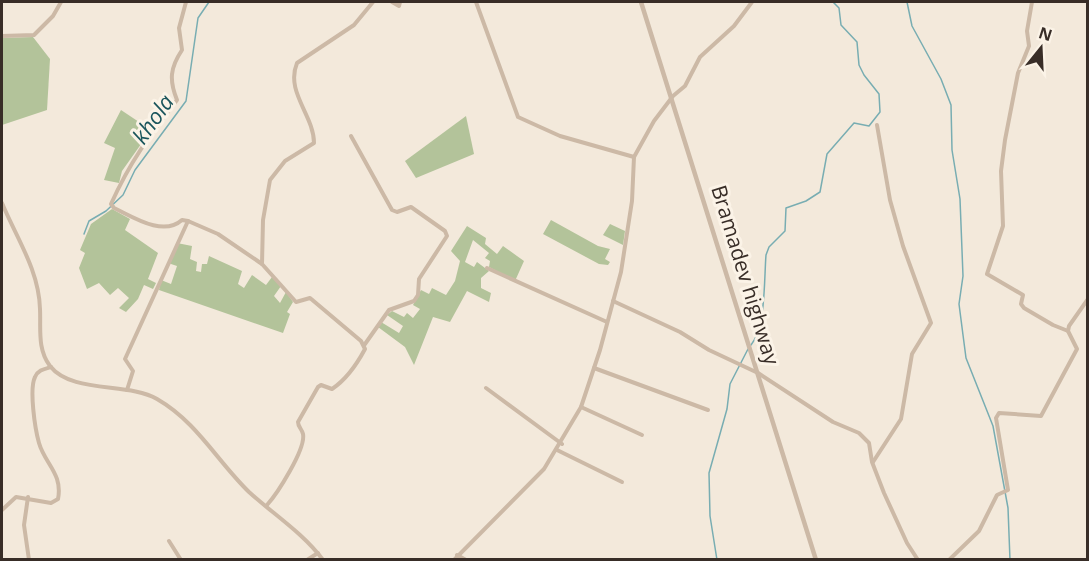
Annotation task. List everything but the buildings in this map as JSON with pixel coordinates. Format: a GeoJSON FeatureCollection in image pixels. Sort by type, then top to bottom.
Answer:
{"type":"FeatureCollection","features":[{"type":"Feature","properties":{"kind":"street"},"geometry":{"type":"LineString","coordinates":[[2,36],[34,35],[53,16],[61,2]]}},
{"type":"Feature","properties":{"kind":"street"},"geometry":{"type":"LineString","coordinates":[[186,2],[179,28],[182,50],[173,64],[170,82],[177,100],[145,139],[140,154],[129,165],[112,206],[145,222],[166,228],[188,221],[218,234],[262,264],[296,302],[310,298],[365,344]]}},
{"type":"Feature","properties":{"kind":"street"},"geometry":{"type":"LineString","coordinates":[[262,264],[263,220],[270,180],[285,161],[314,143],[314,135],[297,95],[294,71],[297,63],[354,26],[373,2]]}},
{"type":"Feature","properties":{"kind":"street"},"geometry":{"type":"LineString","coordinates":[[392,2],[399,6],[400,2]]}},
{"type":"Feature","properties":{"kind":"street"},"geometry":{"type":"LineString","coordinates":[[476,2],[518,117],[560,136],[634,157]]}},
{"type":"Feature","properties":{"kind":"street","name":"Bramadev highway"},"geometry":{"type":"LineString","coordinates":[[641,2],[673,96],[816,560]]}},
{"type":"Feature","properties":{"kind":"street"},"geometry":{"type":"LineString","coordinates":[[466,560],[456,557],[544,469],[562,444],[581,407],[613,301],[630,213],[634,157],[654,121],[673,96],[685,86],[700,57],[734,26],[752,2]]}},
{"type":"Feature","properties":{"kind":"street"},"geometry":{"type":"LineString","coordinates":[[949,560],[979,531],[997,495],[1008,490],[996,418],[999,412],[1041,416],[1077,348],[1068,331],[1024,308],[1021,304],[1023,295],[987,274],[1003,226],[1001,171],[1005,140],[1018,73],[1029,46],[1028,31],[1032,2]]}},
{"type":"Feature","properties":{"kind":"street"},"geometry":{"type":"LineString","coordinates":[[872,462],[901,419],[912,354],[931,323],[903,246],[890,200],[877,125]]}},
{"type":"Feature","properties":{"kind":"street"},"geometry":{"type":"LineString","coordinates":[[267,505],[284,481],[302,442],[303,434],[298,426],[299,417],[318,387],[321,385],[332,389],[349,374],[359,360],[365,344],[389,310],[414,301],[418,295],[419,279],[447,236],[446,231],[411,207],[397,212],[392,210],[351,136]]}},
{"type":"Feature","properties":{"kind":"street"},"geometry":{"type":"LineString","coordinates":[[2,203],[33,270],[40,306],[42,348],[51,367],[80,382],[155,397],[191,424],[241,484],[267,505],[323,560]]}},
{"type":"Feature","properties":{"kind":"street"},"geometry":{"type":"LineString","coordinates":[[127,390],[133,371],[125,359],[188,221]]}},
{"type":"Feature","properties":{"kind":"street"},"geometry":{"type":"LineString","coordinates":[[487,268],[607,322]]}},
{"type":"Feature","properties":{"kind":"street"},"geometry":{"type":"LineString","coordinates":[[1068,331],[1088,299]]}},
{"type":"Feature","properties":{"kind":"street"},"geometry":{"type":"LineString","coordinates":[[613,301],[680,332],[709,350],[758,373],[833,422],[860,433],[869,443],[872,462],[907,543],[918,560]]}},
{"type":"Feature","properties":{"kind":"street"},"geometry":{"type":"LineString","coordinates":[[2,510],[16,497],[56,502],[60,491],[56,474],[39,443],[34,403],[33,386],[36,374],[51,367]]}},
{"type":"Feature","properties":{"kind":"street"},"geometry":{"type":"LineString","coordinates":[[594,368],[708,410]]}},
{"type":"Feature","properties":{"kind":"street"},"geometry":{"type":"LineString","coordinates":[[486,388],[562,444]]}},
{"type":"Feature","properties":{"kind":"street"},"geometry":{"type":"LineString","coordinates":[[581,407],[642,435]]}},
{"type":"Feature","properties":{"kind":"street"},"geometry":{"type":"LineString","coordinates":[[557,450],[622,482]]}},
{"type":"Feature","properties":{"kind":"street"},"geometry":{"type":"LineString","coordinates":[[28,497],[24,525],[29,560]]}},
{"type":"Feature","properties":{"kind":"street"},"geometry":{"type":"LineString","coordinates":[[169,541],[182,560]]}},
{"type":"Feature","properties":{"kind":"street"},"geometry":{"type":"LineString","coordinates":[[307,560],[318,553]]}},
{"type":"Feature","properties":{"kind":"green space"},"geometry":{"type":"Polygon","coordinates":[[[33,37],[50,59],[47,110],[2,125],[2,38],[33,37]]]}},
{"type":"Feature","properties":{"kind":"green space"},"geometry":{"type":"Polygon","coordinates":[[[121,110],[151,130],[122,171],[119,183],[104,180],[115,148],[104,143],[121,110]]]}},
{"type":"Feature","properties":{"kind":"green space"},"geometry":{"type":"Polygon","coordinates":[[[466,116],[474,154],[416,178],[405,161],[466,116]]]}},
{"type":"Feature","properties":{"kind":"green space"},"geometry":{"type":"Polygon","coordinates":[[[112,209],[130,219],[125,230],[158,253],[148,279],[156,283],[153,289],[144,285],[138,299],[126,312],[119,308],[129,298],[118,288],[110,295],[99,283],[87,289],[79,268],[85,253],[80,250],[91,224],[112,209]]]}},
{"type":"Feature","properties":{"kind":"green space"},"geometry":{"type":"Polygon","coordinates":[[[551,220],[598,246],[610,249],[605,259],[610,262],[608,265],[599,264],[543,234],[551,220]]]}},
{"type":"Feature","properties":{"kind":"green space"},"geometry":{"type":"Polygon","coordinates":[[[610,224],[625,231],[623,245],[603,235],[610,224]]]}},
{"type":"Feature","properties":{"kind":"green space"},"geometry":{"type":"Polygon","coordinates":[[[467,226],[486,238],[485,244],[497,254],[503,246],[524,261],[515,281],[489,267],[490,261],[485,258],[489,253],[473,240],[465,262],[474,267],[477,262],[489,271],[481,278],[481,288],[491,293],[489,302],[467,291],[450,322],[433,317],[414,365],[405,347],[378,327],[381,322],[399,333],[403,326],[387,315],[392,311],[404,317],[407,313],[413,318],[420,309],[413,305],[421,290],[429,294],[432,288],[446,295],[455,281],[460,261],[451,251],[467,226]]]}},
{"type":"Feature","properties":{"kind":"green space"},"geometry":{"type":"Polygon","coordinates":[[[177,243],[192,246],[190,259],[197,262],[196,271],[201,272],[202,264],[207,264],[209,256],[242,271],[238,284],[244,288],[252,275],[266,285],[272,277],[281,286],[274,296],[280,303],[286,292],[293,302],[287,312],[290,314],[283,333],[159,290],[161,280],[171,284],[177,266],[168,263],[177,243]]]}},
{"type":"Feature","properties":{"kind":"waterway","name":"khola"},"geometry":{"type":"LineString","coordinates":[[84,234],[89,221],[106,211],[123,195],[135,170],[186,101],[198,18],[209,2]]}},
{"type":"Feature","properties":{"kind":"waterway"},"geometry":{"type":"LineString","coordinates":[[751,345],[756,337],[762,315],[766,255],[769,247],[785,231],[786,208],[806,201],[820,192],[827,154],[854,123],[869,126],[880,112],[879,94],[859,65],[857,42],[841,25],[839,8],[833,2]]}},
{"type":"Feature","properties":{"kind":"waterway"},"geometry":{"type":"LineString","coordinates":[[907,2],[912,26],[941,79],[951,105],[952,150],[960,199],[963,276],[959,304],[963,335],[966,358],[993,426],[1008,508],[1010,560]]}},
{"type":"Feature","properties":{"kind":"waterway"},"geometry":{"type":"LineString","coordinates":[[717,560],[710,516],[709,473],[727,409],[730,384],[748,349]]}}]}
